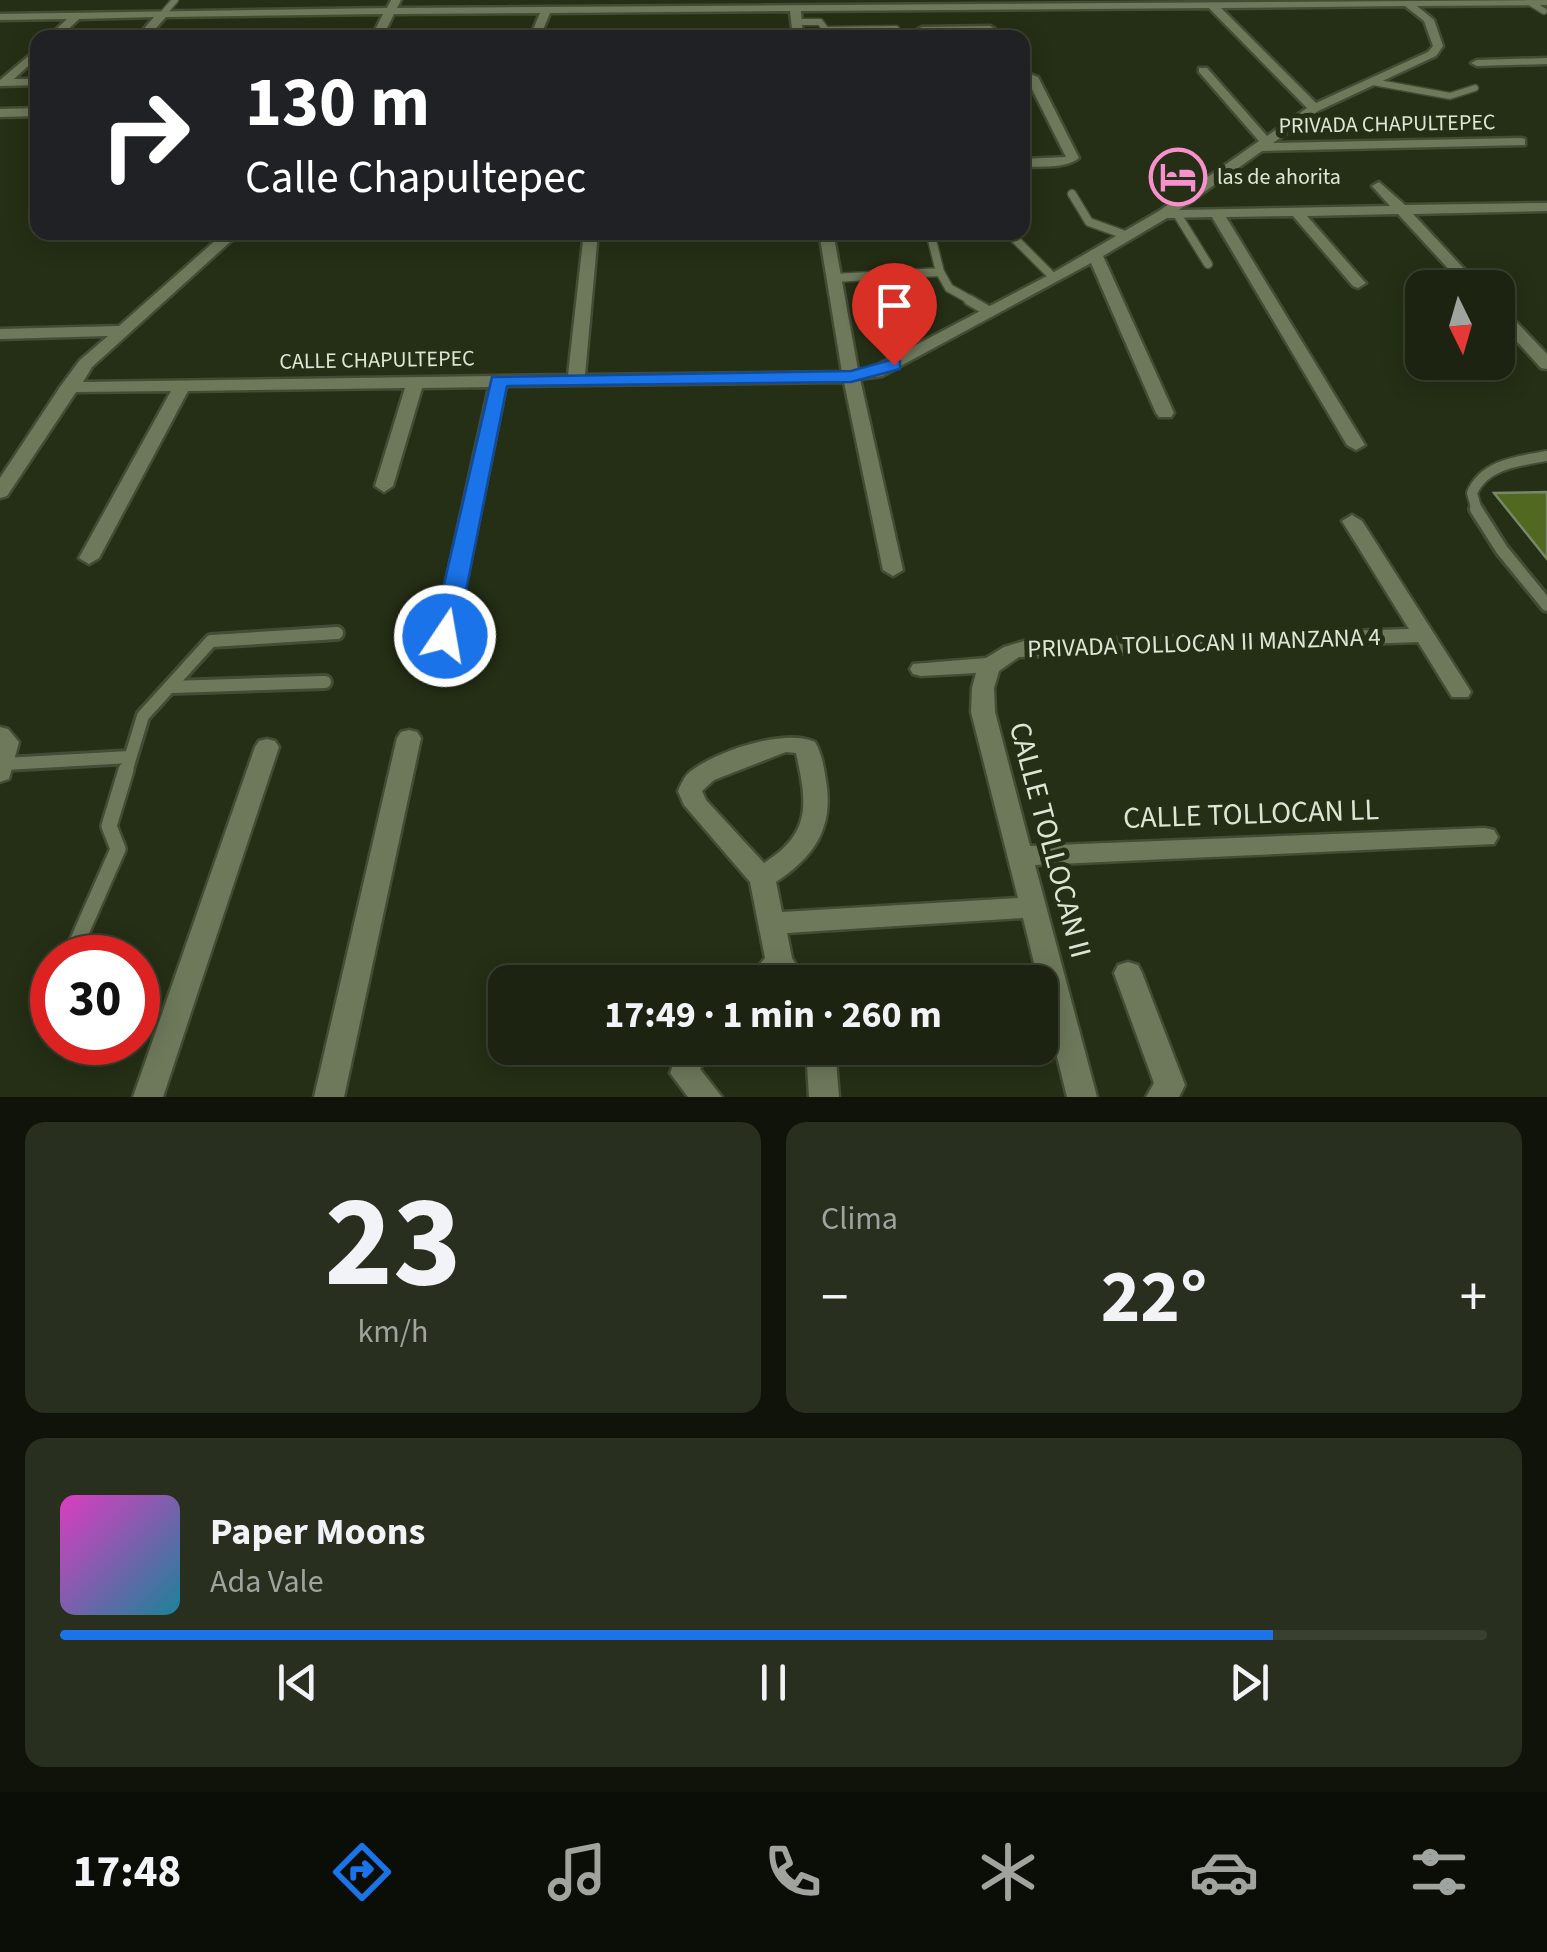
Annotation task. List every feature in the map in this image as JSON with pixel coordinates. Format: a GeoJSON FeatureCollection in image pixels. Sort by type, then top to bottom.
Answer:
{"type":"FeatureCollection","features":[{"type":"Feature","properties":{"kind":"street"},"geometry":{"type":"LineString","coordinates":[[258,12],[266,0]]}},
{"type":"Feature","properties":{"kind":"street"},"geometry":{"type":"LineString","coordinates":[[752,6],[766,0]]}},
{"type":"Feature","properties":{"kind":"street","name":"CALLE CHAPULTEPEC"},"geometry":{"type":"LineString","coordinates":[[69,387],[851,376],[894,365],[1170,214],[1259,143],[1314,108],[1437,50],[1432,24],[1404,2]]}},
{"type":"Feature","properties":{"kind":"street"},"geometry":{"type":"LineString","coordinates":[[0,17],[394,5],[546,8],[1528,2],[1546,6]]}},
{"type":"Feature","properties":{"kind":"street"},"geometry":{"type":"LineString","coordinates":[[1210,3],[1314,108]]}},
{"type":"Feature","properties":{"kind":"street"},"geometry":{"type":"LineString","coordinates":[[381,30],[394,5]]}},
{"type":"Feature","properties":{"kind":"street"},"geometry":{"type":"LineString","coordinates":[[795,6],[798,30]]}},
{"type":"Feature","properties":{"kind":"street"},"geometry":{"type":"LineString","coordinates":[[980,6],[991,30]]}},
{"type":"Feature","properties":{"kind":"street"},"geometry":{"type":"LineString","coordinates":[[537,30],[546,8]]}},
{"type":"Feature","properties":{"kind":"street"},"geometry":{"type":"LineString","coordinates":[[148,30],[163,14]]}},
{"type":"Feature","properties":{"kind":"street"},"geometry":{"type":"LineString","coordinates":[[61,30],[76,16]]}},
{"type":"Feature","properties":{"kind":"street"},"geometry":{"type":"LineString","coordinates":[[2,83],[30,58]]}},
{"type":"Feature","properties":{"kind":"street"},"geometry":{"type":"LineString","coordinates":[[1476,62],[1546,60]]}},
{"type":"Feature","properties":{"kind":"street"},"geometry":{"type":"LineString","coordinates":[[1203,70],[1259,143]]}},
{"type":"Feature","properties":{"kind":"street"},"geometry":{"type":"LineString","coordinates":[[1030,76],[1073,159],[1030,162]]}},
{"type":"Feature","properties":{"kind":"street"},"geometry":{"type":"LineString","coordinates":[[2,83],[30,82]]}},
{"type":"Feature","properties":{"kind":"street"},"geometry":{"type":"LineString","coordinates":[[0,113],[30,112]]}},
{"type":"Feature","properties":{"kind":"street","name":"PRIVADA CHAPULTEPEC"},"geometry":{"type":"LineString","coordinates":[[1259,143],[1521,142]]}},
{"type":"Feature","properties":{"kind":"street"},"geometry":{"type":"LineString","coordinates":[[1380,186],[1457,270]]}},
{"type":"Feature","properties":{"kind":"street"},"geometry":{"type":"LineString","coordinates":[[1170,214],[1544,210]]}},
{"type":"Feature","properties":{"kind":"street"},"geometry":{"type":"LineString","coordinates":[[1297,212],[1358,283]]}},
{"type":"Feature","properties":{"kind":"street"},"geometry":{"type":"LineString","coordinates":[[1217,214],[1356,445]]}},
{"type":"Feature","properties":{"kind":"street"},"geometry":{"type":"LineString","coordinates":[[0,492],[69,387],[120,330],[225,240]]}},
{"type":"Feature","properties":{"kind":"street"},"geometry":{"type":"LineString","coordinates":[[576,379],[590,240]]}},
{"type":"Feature","properties":{"kind":"street"},"geometry":{"type":"LineString","coordinates":[[827,240],[851,376],[893,570]]}},
{"type":"Feature","properties":{"kind":"street"},"geometry":{"type":"LineString","coordinates":[[1094,255],[1165,412]]}},
{"type":"Feature","properties":{"kind":"street"},"geometry":{"type":"LineString","coordinates":[[0,334],[120,330]]}},
{"type":"Feature","properties":{"kind":"street"},"geometry":{"type":"LineString","coordinates":[[1515,330],[1547,364]]}},
{"type":"Feature","properties":{"kind":"street"},"geometry":{"type":"LineString","coordinates":[[437,672],[499,381]]}},
{"type":"Feature","properties":{"kind":"street"},"geometry":{"type":"LineString","coordinates":[[384,486],[415,382]]}},
{"type":"Feature","properties":{"kind":"street"},"geometry":{"type":"LineString","coordinates":[[89,558],[182,386]]}},
{"type":"Feature","properties":{"kind":"street"},"geometry":{"type":"LineString","coordinates":[[1352,521],[1460,692]]}},
{"type":"Feature","properties":{"kind":"street","name":"PRIVADA TOLLOCAN II MANZANA 4"},"geometry":{"type":"LineString","coordinates":[[988,665],[1006,652],[1024,648],[1424,636]]}},
{"type":"Feature","properties":{"kind":"street"},"geometry":{"type":"LineString","coordinates":[[920,669],[988,665]]}},
{"type":"Feature","properties":{"kind":"street","name":"CALLE TOLLOCAN II"},"geometry":{"type":"LineString","coordinates":[[988,665],[981,692],[983,712],[1082,1097]]}},
{"type":"Feature","properties":{"kind":"street"},"geometry":{"type":"LineString","coordinates":[[0,735],[8,742],[2,768]]}},
{"type":"Feature","properties":{"kind":"street"},"geometry":{"type":"LineString","coordinates":[[329,1097],[409,738]]}},
{"type":"Feature","properties":{"kind":"street"},"geometry":{"type":"LineString","coordinates":[[762,878],[801,851],[818,819],[819,802],[807,748],[798,742],[783,742],[705,774],[690,791],[696,806],[762,878],[784,965]]}},
{"type":"Feature","properties":{"kind":"street"},"geometry":{"type":"LineString","coordinates":[[148,1097],[267,747]]}},
{"type":"Feature","properties":{"kind":"street","name":"CALLE TOLLOCAN LL"},"geometry":{"type":"LineString","coordinates":[[1020,856],[1485,837]]}},
{"type":"Feature","properties":{"kind":"street"},"geometry":{"type":"LineString","coordinates":[[774,923],[1035,907]]}},
{"type":"Feature","properties":{"kind":"street"},"geometry":{"type":"LineString","coordinates":[[1128,973],[1170,1085],[1161,1097]]}},
{"type":"Feature","properties":{"kind":"street"},"geometry":{"type":"LineString","coordinates":[[686,1065],[685,1073],[708,1097]]}},
{"type":"Feature","properties":{"kind":"street"},"geometry":{"type":"LineString","coordinates":[[821,1065],[824,1097]]}},
{"type":"Feature","properties":{"kind":"lane"},"geometry":{"type":"LineString","coordinates":[[163,14],[174,0]]}},
{"type":"Feature","properties":{"kind":"lane"},"geometry":{"type":"LineString","coordinates":[[797,22],[820,22],[826,30],[896,29]]}},
{"type":"Feature","properties":{"kind":"lane"},"geometry":{"type":"LineString","coordinates":[[1373,82],[1446,96],[1475,88]]}},
{"type":"Feature","properties":{"kind":"lane"},"geometry":{"type":"LineString","coordinates":[[1072,194],[1089,222],[1128,236]]}},
{"type":"Feature","properties":{"kind":"lane"},"geometry":{"type":"LineString","coordinates":[[1170,214],[1208,264]]}},
{"type":"Feature","properties":{"kind":"lane"},"geometry":{"type":"LineString","coordinates":[[932,240],[940,272],[949,288],[990,312]]}},
{"type":"Feature","properties":{"kind":"lane"},"geometry":{"type":"LineString","coordinates":[[1016,240],[1054,278]]}},
{"type":"Feature","properties":{"kind":"lane"},"geometry":{"type":"LineString","coordinates":[[834,278],[940,272]]}},
{"type":"Feature","properties":{"kind":"lane"},"geometry":{"type":"LineString","coordinates":[[1547,456],[1490,472],[1473,489],[1471,498],[1485,524],[1547,605]]}},
{"type":"Feature","properties":{"kind":"lane"},"geometry":{"type":"LineString","coordinates":[[80,935],[118,849],[108,826],[143,716],[202,648],[216,640],[338,633]]}},
{"type":"Feature","properties":{"kind":"lane"},"geometry":{"type":"LineString","coordinates":[[172,687],[325,682]]}},
{"type":"Feature","properties":{"kind":"lane"},"geometry":{"type":"LineString","coordinates":[[2,768],[130,757]]}},
{"type":"Feature","properties":{"kind":"building"},"geometry":{"type":"Polygon","coordinates":[[[1547,492],[1547,559],[1494,493],[1547,492]]]}},
{"type":"Feature","properties":{"kind":"place","name":"las de ahorita"},"geometry":{"type":"Point","coordinates":[1178,177]}},
{"type":"Feature","properties":{"kind":"route"},"geometry":{"type":"LineString","coordinates":[[445,636],[499,381],[851,376],[894,365]]}}]}
